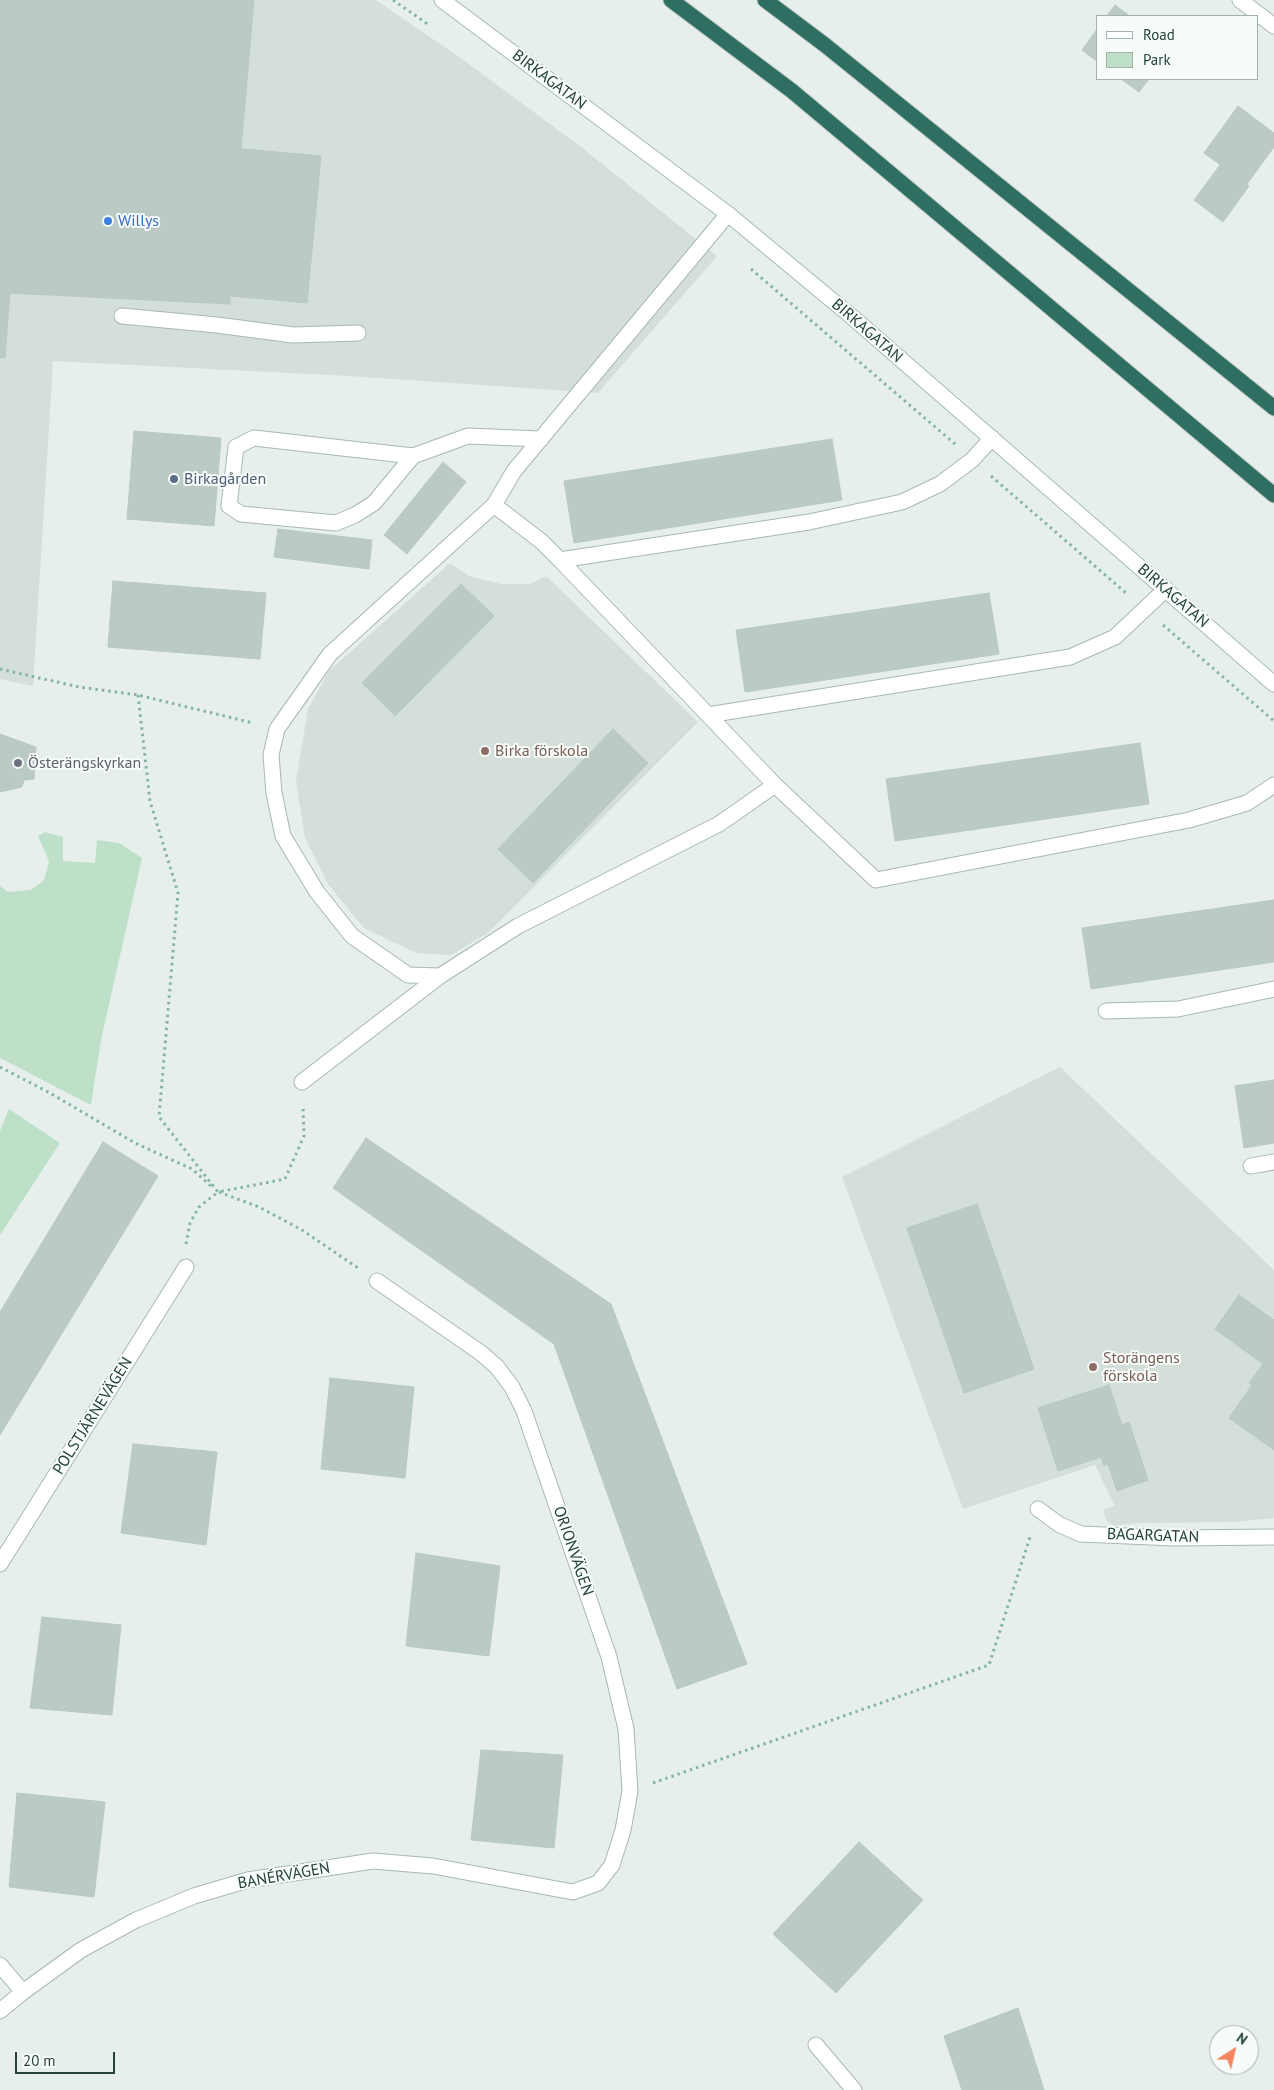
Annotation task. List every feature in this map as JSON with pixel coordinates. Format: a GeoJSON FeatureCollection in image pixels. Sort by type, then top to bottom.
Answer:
{"type":"FeatureCollection","features":[{"type":"Feature","properties":{"kind":"highway"},"geometry":{"type":"LineString","coordinates":[[671,0],[792,91],[1274,495]]}},
{"type":"Feature","properties":{"kind":"highway"},"geometry":{"type":"LineString","coordinates":[[765,0],[825,45],[1274,408]]}},
{"type":"Feature","properties":{"kind":"street","name":"BIRKAGATAN"},"geometry":{"type":"LineString","coordinates":[[442,0],[728,214],[851,316],[1274,684]]}},
{"type":"Feature","properties":{"kind":"street"},"geometry":{"type":"LineString","coordinates":[[1240,0],[1274,26]]}},
{"type":"Feature","properties":{"kind":"street"},"geometry":{"type":"LineString","coordinates":[[440,976],[408,975],[352,936],[317,892],[282,836],[274,793],[271,755],[277,730],[330,654],[494,505],[514,471],[728,214]]}},
{"type":"Feature","properties":{"kind":"street"},"geometry":{"type":"LineString","coordinates":[[122,316],[217,324],[293,335],[358,333]]}},
{"type":"Feature","properties":{"kind":"street"},"geometry":{"type":"LineString","coordinates":[[413,456],[374,503],[355,515],[336,523],[241,514],[230,506],[236,446],[254,438],[413,456],[468,436],[541,439]]}},
{"type":"Feature","properties":{"kind":"street"},"geometry":{"type":"LineString","coordinates":[[560,560],[809,522],[902,502],[940,484],[972,460],[992,438]]}},
{"type":"Feature","properties":{"kind":"street"},"geometry":{"type":"LineString","coordinates":[[494,505],[542,542],[775,785],[876,880],[1189,820],[1247,803],[1274,785]]}},
{"type":"Feature","properties":{"kind":"street"},"geometry":{"type":"LineString","coordinates":[[708,715],[1070,657],[1115,637],[1166,589]]}},
{"type":"Feature","properties":{"kind":"street"},"geometry":{"type":"LineString","coordinates":[[302,1082],[440,976],[518,926],[719,824],[775,785]]}},
{"type":"Feature","properties":{"kind":"street"},"geometry":{"type":"LineString","coordinates":[[1106,1011],[1178,1009],[1274,989]]}},
{"type":"Feature","properties":{"kind":"street"},"geometry":{"type":"LineString","coordinates":[[1251,1166],[1274,1162]]}},
{"type":"Feature","properties":{"kind":"street","name":"POLSTJÄRNEVÄGEN"},"geometry":{"type":"LineString","coordinates":[[0,1564],[186,1267]]}},
{"type":"Feature","properties":{"kind":"street","name":"ORIONVÄGEN"},"geometry":{"type":"LineString","coordinates":[[377,1281],[481,1353],[497,1367],[516,1395],[524,1411],[609,1657],[626,1729],[630,1791],[623,1830],[612,1865],[598,1883]]}},
{"type":"Feature","properties":{"kind":"street","name":"BAGARGATAN"},"geometry":{"type":"LineString","coordinates":[[1038,1509],[1060,1525],[1081,1534],[1174,1538],[1274,1537]]}},
{"type":"Feature","properties":{"kind":"street","name":"BANÉRVÄGEN"},"geometry":{"type":"LineString","coordinates":[[0,2011],[81,1950],[136,1920],[194,1896],[248,1880],[373,1861],[433,1866],[573,1892],[598,1883]]}},
{"type":"Feature","properties":{"kind":"street"},"geometry":{"type":"LineString","coordinates":[[0,1965],[23,1992]]}},
{"type":"Feature","properties":{"kind":"street"},"geometry":{"type":"LineString","coordinates":[[816,2045],[854,2090]]}},
{"type":"Feature","properties":{"kind":"path"},"geometry":{"type":"LineString","coordinates":[[393,0],[437,30]]}},
{"type":"Feature","properties":{"kind":"path"},"geometry":{"type":"LineString","coordinates":[[748,266],[916,409],[972,460],[1274,721]]}},
{"type":"Feature","properties":{"kind":"path"},"geometry":{"type":"LineString","coordinates":[[0,669],[79,687],[138,695],[277,730]]}},
{"type":"Feature","properties":{"kind":"path"},"geometry":{"type":"LineString","coordinates":[[138,695],[150,800],[178,893],[159,1117],[218,1192]]}},
{"type":"Feature","properties":{"kind":"path"},"geometry":{"type":"LineString","coordinates":[[0,1067],[135,1143],[192,1169],[218,1192],[259,1207],[302,1230],[377,1281]]}},
{"type":"Feature","properties":{"kind":"path"},"geometry":{"type":"LineString","coordinates":[[186,1267],[186,1243],[190,1223],[199,1207],[218,1192],[285,1180],[304,1136],[302,1082]]}},
{"type":"Feature","properties":{"kind":"path"},"geometry":{"type":"LineString","coordinates":[[630,1791],[989,1665],[1038,1509]]}},
{"type":"Feature","properties":{"kind":"shaded area"},"geometry":{"type":"Polygon","coordinates":[[[0,0],[376,0],[462,59],[581,147],[717,256],[598,393],[349,376],[53,361],[33,686],[0,679],[0,0]]]}},
{"type":"Feature","properties":{"kind":"shaded area","name":"Birka förskola"},"geometry":{"type":"Polygon","coordinates":[[[450,563],[469,576],[501,584],[530,584],[546,576],[698,722],[488,933],[451,955],[416,953],[364,928],[328,884],[305,838],[296,781],[308,709],[329,671],[450,563]]]}},
{"type":"Feature","properties":{"kind":"shaded area","name":"Storängens förskola"},"geometry":{"type":"Polygon","coordinates":[[[1060,1067],[1274,1270],[1274,1518],[1234,1522],[1139,1523],[1114,1526],[1106,1520],[1103,1510],[1115,1506],[1095,1465],[963,1509],[842,1177],[1060,1067]]]}},
{"type":"Feature","properties":{"kind":"green space"},"geometry":{"type":"Polygon","coordinates":[[[45,832],[63,837],[63,861],[95,863],[97,840],[119,843],[142,858],[101,1040],[91,1105],[0,1058],[0,886],[8,892],[31,890],[44,880],[49,861],[38,836],[45,832]]]}},
{"type":"Feature","properties":{"kind":"green space"},"geometry":{"type":"Polygon","coordinates":[[[9,1109],[60,1143],[0,1235],[0,1131],[9,1109]]]}},
{"type":"Feature","properties":{"kind":"building","name":"Willys"},"geometry":{"type":"Polygon","coordinates":[[[0,0],[254,0],[241,149],[222,147],[210,294],[230,296],[230,304],[10,293],[5,358],[0,358],[0,0]]]}},
{"type":"Feature","properties":{"kind":"building"},"geometry":{"type":"Polygon","coordinates":[[[1115,5],[1129,15],[1108,15],[1115,5]]]}},
{"type":"Feature","properties":{"kind":"building"},"geometry":{"type":"Polygon","coordinates":[[[1096,31],[1096,60],[1082,50],[1096,31]]]}},
{"type":"Feature","properties":{"kind":"building"},"geometry":{"type":"Polygon","coordinates":[[[1122,80],[1148,80],[1139,92],[1122,80]]]}},
{"type":"Feature","properties":{"kind":"building"},"geometry":{"type":"Polygon","coordinates":[[[1238,106],[1274,133],[1274,147],[1247,184],[1204,153],[1238,106]]]}},
{"type":"Feature","properties":{"kind":"building"},"geometry":{"type":"Polygon","coordinates":[[[222,147],[321,156],[307,303],[210,294],[222,147]]]}},
{"type":"Feature","properties":{"kind":"building"},"geometry":{"type":"Polygon","coordinates":[[[1220,165],[1249,186],[1223,222],[1194,200],[1220,165]]]}},
{"type":"Feature","properties":{"kind":"building","name":"Birkagården"},"geometry":{"type":"Polygon","coordinates":[[[134,431],[221,438],[214,526],[127,519],[134,431]]]}},
{"type":"Feature","properties":{"kind":"building"},"geometry":{"type":"Polygon","coordinates":[[[832,439],[842,500],[574,543],[564,481],[832,439]]]}},
{"type":"Feature","properties":{"kind":"building"},"geometry":{"type":"Polygon","coordinates":[[[443,462],[466,482],[407,554],[384,535],[443,462]]]}},
{"type":"Feature","properties":{"kind":"building"},"geometry":{"type":"Polygon","coordinates":[[[278,529],[372,540],[369,569],[274,557],[278,529]]]}},
{"type":"Feature","properties":{"kind":"building"},"geometry":{"type":"Polygon","coordinates":[[[113,581],[266,593],[260,659],[108,647],[113,581]]]}},
{"type":"Feature","properties":{"kind":"building"},"geometry":{"type":"Polygon","coordinates":[[[461,584],[494,616],[395,716],[362,683],[461,584]]]}},
{"type":"Feature","properties":{"kind":"building"},"geometry":{"type":"Polygon","coordinates":[[[989,593],[999,654],[745,692],[736,630],[989,593]]]}},
{"type":"Feature","properties":{"kind":"building"},"geometry":{"type":"Polygon","coordinates":[[[613,729],[648,763],[533,883],[498,849],[613,729]]]}},
{"type":"Feature","properties":{"kind":"building","name":"Österängskyrkan"},"geometry":{"type":"Polygon","coordinates":[[[0,734],[36,747],[34,779],[24,780],[22,787],[0,792],[0,734]]]}},
{"type":"Feature","properties":{"kind":"building"},"geometry":{"type":"Polygon","coordinates":[[[1140,743],[1149,804],[895,841],[886,779],[1140,743]]]}},
{"type":"Feature","properties":{"kind":"building"},"geometry":{"type":"Polygon","coordinates":[[[1274,900],[1274,962],[1091,989],[1082,928],[1274,900]]]}},
{"type":"Feature","properties":{"kind":"building"},"geometry":{"type":"Polygon","coordinates":[[[1274,1080],[1274,1143],[1244,1148],[1235,1086],[1274,1080]]]}},
{"type":"Feature","properties":{"kind":"building"},"geometry":{"type":"Polygon","coordinates":[[[366,1138],[611,1304],[747,1664],[677,1689],[554,1344],[333,1188],[366,1138]]]}},
{"type":"Feature","properties":{"kind":"building"},"geometry":{"type":"Polygon","coordinates":[[[103,1142],[158,1176],[0,1435],[0,1312],[103,1142]]]}},
{"type":"Feature","properties":{"kind":"building"},"geometry":{"type":"Polygon","coordinates":[[[977,1204],[1034,1369],[964,1393],[907,1228],[977,1204]]]}},
{"type":"Feature","properties":{"kind":"building"},"geometry":{"type":"Polygon","coordinates":[[[1239,1295],[1274,1320],[1274,1450],[1229,1418],[1252,1385],[1249,1383],[1263,1364],[1215,1329],[1239,1295]]]}},
{"type":"Feature","properties":{"kind":"building"},"geometry":{"type":"Polygon","coordinates":[[[330,1378],[414,1387],[405,1478],[321,1469],[330,1378]]]}},
{"type":"Feature","properties":{"kind":"building"},"geometry":{"type":"Polygon","coordinates":[[[1109,1385],[1122,1425],[1129,1422],[1148,1480],[1117,1491],[1108,1464],[1104,1466],[1101,1457],[1058,1471],[1038,1408],[1109,1385]]]}},
{"type":"Feature","properties":{"kind":"building"},"geometry":{"type":"Polygon","coordinates":[[[133,1444],[217,1452],[206,1545],[121,1533],[133,1444]]]}},
{"type":"Feature","properties":{"kind":"building"},"geometry":{"type":"Polygon","coordinates":[[[416,1553],[500,1566],[489,1656],[406,1646],[416,1553]]]}},
{"type":"Feature","properties":{"kind":"building"},"geometry":{"type":"Polygon","coordinates":[[[42,1617],[121,1625],[112,1715],[30,1708],[42,1617]]]}},
{"type":"Feature","properties":{"kind":"building"},"geometry":{"type":"Polygon","coordinates":[[[481,1750],[563,1755],[554,1848],[471,1840],[481,1750]]]}},
{"type":"Feature","properties":{"kind":"building"},"geometry":{"type":"Polygon","coordinates":[[[17,1793],[105,1802],[94,1897],[9,1887],[17,1793]]]}},
{"type":"Feature","properties":{"kind":"building"},"geometry":{"type":"Polygon","coordinates":[[[859,1842],[923,1900],[836,1993],[773,1934],[859,1842]]]}},
{"type":"Feature","properties":{"kind":"building"},"geometry":{"type":"Polygon","coordinates":[[[1018,2008],[1044,2090],[962,2090],[944,2036],[1018,2008]]]}},
{"type":"Feature","properties":{"kind":"place","name":"Willys"},"geometry":{"type":"Point","coordinates":[108,221]}},
{"type":"Feature","properties":{"kind":"place","name":"Birkagården"},"geometry":{"type":"Point","coordinates":[174,479]}},
{"type":"Feature","properties":{"kind":"place","name":"Birka förskola"},"geometry":{"type":"Point","coordinates":[485,751]}},
{"type":"Feature","properties":{"kind":"place","name":"Österängskyrkan"},"geometry":{"type":"Point","coordinates":[18,763]}},
{"type":"Feature","properties":{"kind":"place","name":"Storängens förskola"},"geometry":{"type":"Point","coordinates":[1093,1367]}}]}
